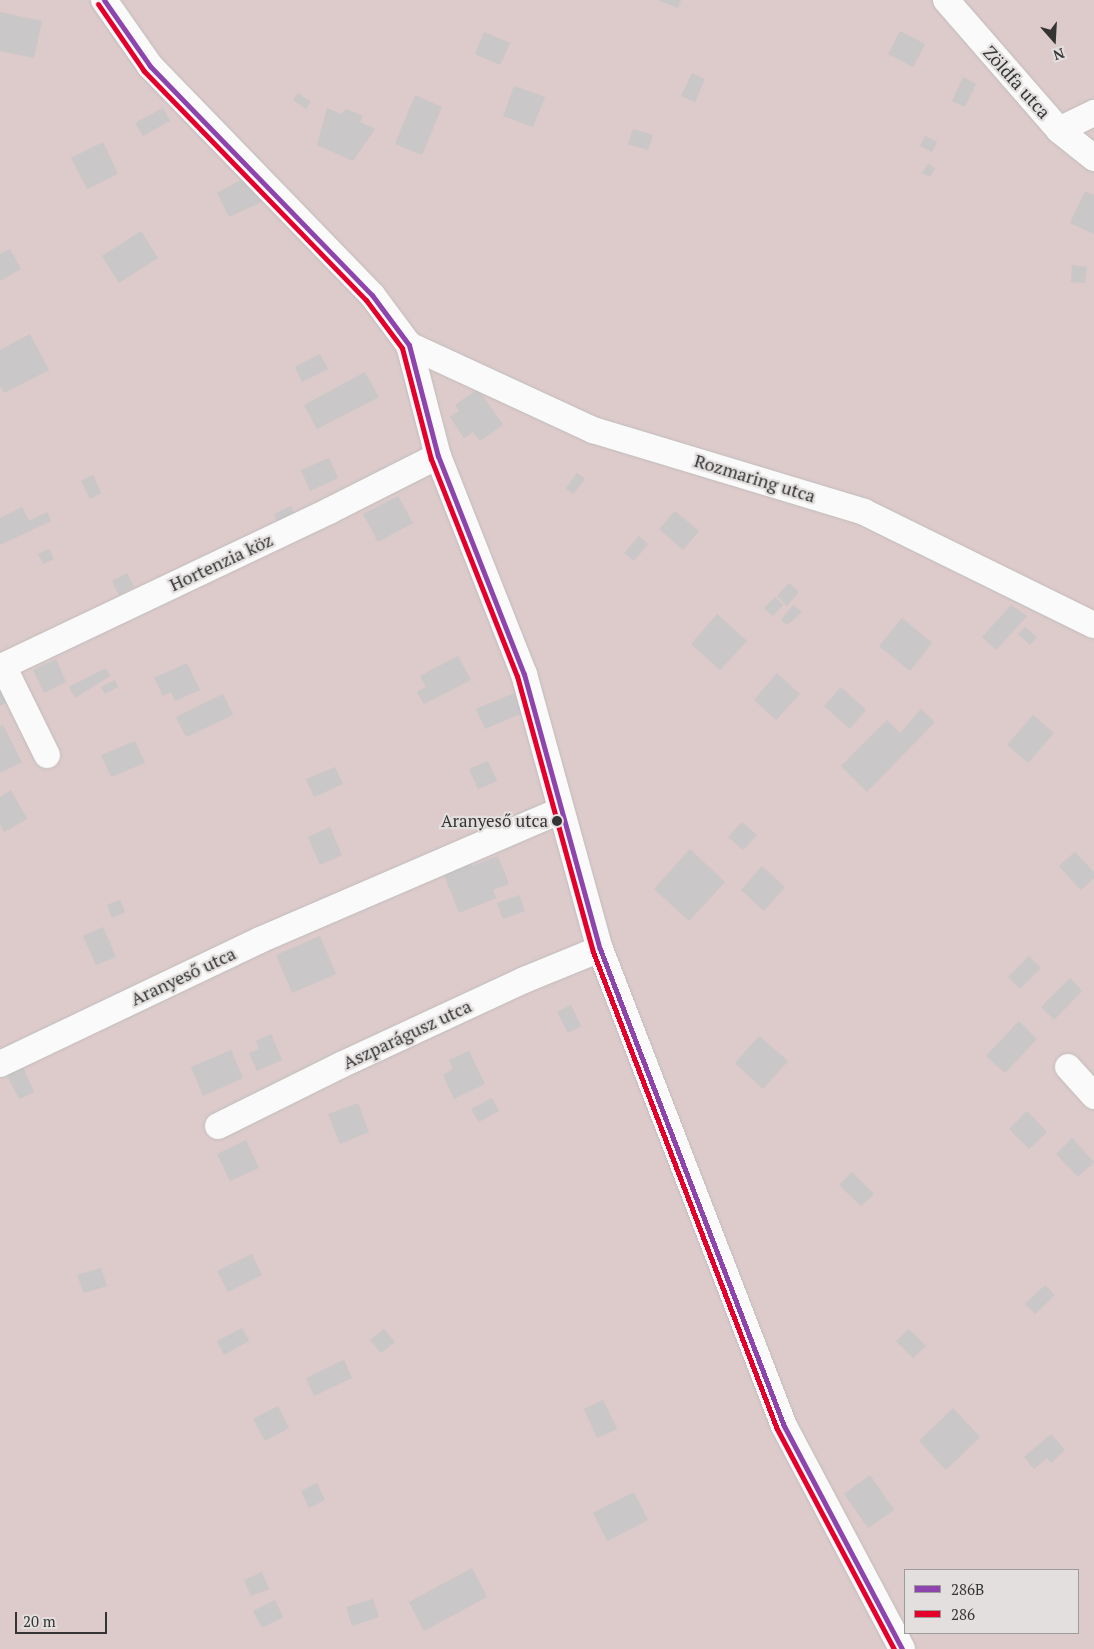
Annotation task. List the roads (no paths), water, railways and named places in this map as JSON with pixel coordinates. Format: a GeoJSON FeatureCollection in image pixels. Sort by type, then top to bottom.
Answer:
{"type":"FeatureCollection","features":[{"type":"Feature","properties":{"kind":"street"},"geometry":{"type":"LineString","coordinates":[[104,0],[150,66],[372,294],[410,345],[438,456],[524,674],[560,811],[600,949],[784,1426],[902,1649]]}},
{"type":"Feature","properties":{"kind":"street","name":"Zöldfa utca"},"geometry":{"type":"LineString","coordinates":[[946,0],[1059,130],[1094,158]]}},
{"type":"Feature","properties":{"kind":"street"},"geometry":{"type":"LineString","coordinates":[[1059,130],[1094,113]]}},
{"type":"Feature","properties":{"kind":"street","name":"Rozmaring utca"},"geometry":{"type":"LineString","coordinates":[[410,345],[593,430],[864,512],[1094,625]]}},
{"type":"Feature","properties":{"kind":"street","name":"Hortenzia köz"},"geometry":{"type":"LineString","coordinates":[[47,755],[1,663],[329,511],[438,456]]}},
{"type":"Feature","properties":{"kind":"street","name":"Aranyeső utca"},"geometry":{"type":"LineString","coordinates":[[0,1064],[260,940],[560,811]]}},
{"type":"Feature","properties":{"kind":"street","name":"Aszparágusz utca"},"geometry":{"type":"LineString","coordinates":[[218,1126],[350,1061],[524,980],[600,949]]}},
{"type":"Feature","properties":{"kind":"street"},"geometry":{"type":"LineString","coordinates":[[1068,1067],[1094,1096]]}},
{"type":"Feature","properties":{"kind":"place","name":"Aranyeső utca"},"geometry":{"type":"Point","coordinates":[557,821]}}]}
